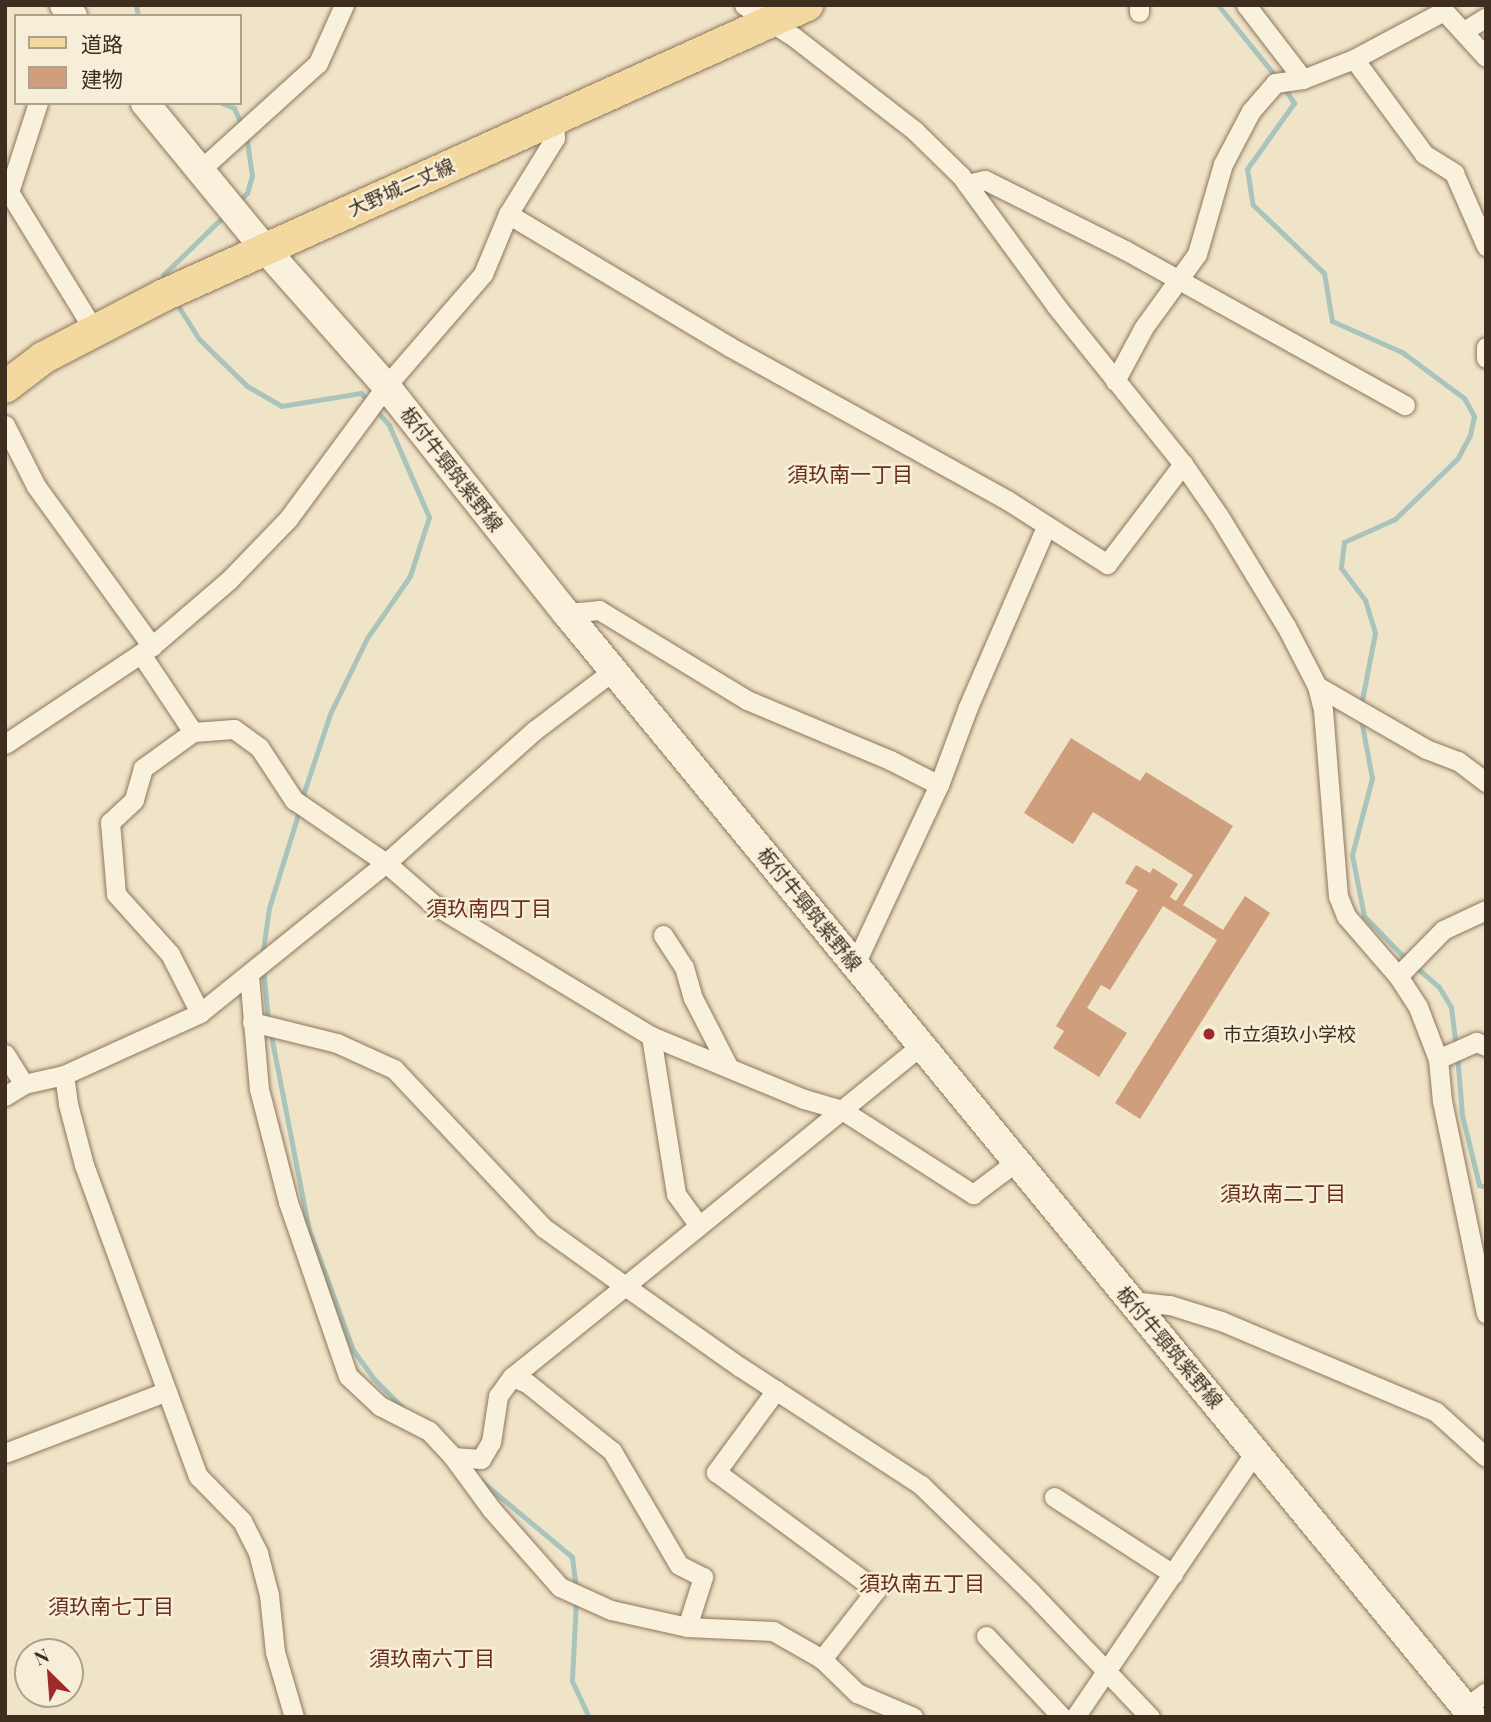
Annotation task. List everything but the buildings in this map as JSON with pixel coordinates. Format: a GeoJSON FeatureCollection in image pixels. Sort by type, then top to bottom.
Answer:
{"type":"FeatureCollection","features":[{"type":"Feature","properties":{"kind":"main road","name":"大野城二丈線"},"geometry":{"type":"LineString","coordinates":[[5,387],[43,358],[94,330],[265,248],[807,5]]}},
{"type":"Feature","properties":{"kind":"main road","name":"板付牛頸筑紫野線"},"geometry":{"type":"LineString","coordinates":[[147,105],[265,248],[386,386],[565,613],[1469,1708]]}},
{"type":"Feature","properties":{"kind":"street"},"geometry":{"type":"LineString","coordinates":[[200,170],[318,63],[344,5]]}},
{"type":"Feature","properties":{"kind":"street"},"geometry":{"type":"LineString","coordinates":[[744,5],[771,21],[915,131],[967,184],[1115,381],[1183,464],[1219,516],[1286,626],[1317,686],[1323,710],[1338,896],[1346,916],[1398,976],[1444,1055],[1442,1101],[1486,1314]]}},
{"type":"Feature","properties":{"kind":"street"},"geometry":{"type":"LineString","coordinates":[[1247,5],[1303,79]]}},
{"type":"Feature","properties":{"kind":"street"},"geometry":{"type":"LineString","coordinates":[[1115,381],[1144,327],[1197,254],[1223,164],[1251,111],[1275,83],[1303,79],[1354,59],[1442,8],[1486,57]]}},
{"type":"Feature","properties":{"kind":"street"},"geometry":{"type":"LineString","coordinates":[[1464,31],[1486,17]]}},
{"type":"Feature","properties":{"kind":"street"},"geometry":{"type":"LineString","coordinates":[[1354,59],[1424,154],[1454,173],[1486,246]]}},
{"type":"Feature","properties":{"kind":"street"},"geometry":{"type":"LineString","coordinates":[[37,105],[7,193],[94,330]]}},
{"type":"Feature","properties":{"kind":"street"},"geometry":{"type":"LineString","coordinates":[[5,744],[146,650],[229,580],[288,519],[386,386],[483,274],[508,214],[555,138],[554,118]]}},
{"type":"Feature","properties":{"kind":"street"},"geometry":{"type":"LineString","coordinates":[[967,184],[985,180],[1178,281],[1405,405]]}},
{"type":"Feature","properties":{"kind":"street"},"geometry":{"type":"LineString","coordinates":[[508,214],[730,347],[1007,500],[1107,564],[1183,464]]}},
{"type":"Feature","properties":{"kind":"street"},"geometry":{"type":"LineString","coordinates":[[1486,347],[1486,358]]}},
{"type":"Feature","properties":{"kind":"street"},"geometry":{"type":"LineString","coordinates":[[5,425],[36,486],[146,650],[193,732]]}},
{"type":"Feature","properties":{"kind":"street"},"geometry":{"type":"LineString","coordinates":[[855,964],[939,785],[968,707],[1046,527]]}},
{"type":"Feature","properties":{"kind":"street"},"geometry":{"type":"LineString","coordinates":[[565,613],[599,610],[747,700],[890,760],[939,785]]}},
{"type":"Feature","properties":{"kind":"street"},"geometry":{"type":"LineString","coordinates":[[5,1096],[24,1084],[64,1075],[200,1013],[386,863],[535,730],[614,670]]}},
{"type":"Feature","properties":{"kind":"street"},"geometry":{"type":"LineString","coordinates":[[1317,686],[1426,748],[1458,761],[1486,782]]}},
{"type":"Feature","properties":{"kind":"street"},"geometry":{"type":"LineString","coordinates":[[200,1013],[170,954],[116,894],[110,822],[134,800],[143,768],[193,732],[234,729],[259,747],[294,800],[386,863],[433,904],[650,1036],[804,1099],[842,1110],[973,1194],[1016,1162]]}},
{"type":"Feature","properties":{"kind":"street"},"geometry":{"type":"LineString","coordinates":[[1398,976],[1443,930],[1486,910]]}},
{"type":"Feature","properties":{"kind":"street"},"geometry":{"type":"LineString","coordinates":[[663,935],[684,967],[693,998],[729,1068]]}},
{"type":"Feature","properties":{"kind":"street"},"geometry":{"type":"LineString","coordinates":[[248,975],[259,1089],[288,1202],[348,1376],[380,1406],[429,1431],[453,1457],[492,1510],[560,1587],[611,1610],[687,1627],[774,1631],[822,1659],[857,1693],[913,1717]]}},
{"type":"Feature","properties":{"kind":"street"},"geometry":{"type":"LineString","coordinates":[[252,1022],[337,1043],[394,1069],[544,1228],[776,1390],[920,1485],[1150,1717]]}},
{"type":"Feature","properties":{"kind":"street"},"geometry":{"type":"LineString","coordinates":[[650,1036],[676,1194],[699,1226]]}},
{"type":"Feature","properties":{"kind":"street"},"geometry":{"type":"LineString","coordinates":[[1444,1055],[1481,1044]]}},
{"type":"Feature","properties":{"kind":"street"},"geometry":{"type":"LineString","coordinates":[[453,1457],[481,1459],[491,1442],[498,1396],[512,1377],[922,1045]]}},
{"type":"Feature","properties":{"kind":"street"},"geometry":{"type":"LineString","coordinates":[[5,1054],[24,1084]]}},
{"type":"Feature","properties":{"kind":"street"},"geometry":{"type":"LineString","coordinates":[[64,1075],[68,1104],[84,1165],[198,1476],[242,1521],[258,1553],[269,1595],[275,1652],[294,1717]]}},
{"type":"Feature","properties":{"kind":"street"},"geometry":{"type":"LineString","coordinates":[[1131,1301],[1170,1305],[1221,1321],[1436,1412],[1486,1457]]}},
{"type":"Feature","properties":{"kind":"street"},"geometry":{"type":"LineString","coordinates":[[512,1377],[527,1383],[612,1451],[679,1565],[703,1577],[687,1627]]}},
{"type":"Feature","properties":{"kind":"street"},"geometry":{"type":"LineString","coordinates":[[776,1390],[716,1472],[876,1590],[822,1659]]}},
{"type":"Feature","properties":{"kind":"street"},"geometry":{"type":"LineString","coordinates":[[5,1453],[167,1391]]}},
{"type":"Feature","properties":{"kind":"street"},"geometry":{"type":"LineString","coordinates":[[1075,1717],[1256,1451]]}},
{"type":"Feature","properties":{"kind":"street"},"geometry":{"type":"LineString","coordinates":[[1054,1497],[1173,1574]]}},
{"type":"Feature","properties":{"kind":"street"},"geometry":{"type":"LineString","coordinates":[[986,1636],[1062,1717]]}},
{"type":"Feature","properties":{"kind":"waterway"},"geometry":{"type":"LineString","coordinates":[[136,5],[138,14]]}},
{"type":"Feature","properties":{"kind":"waterway"},"geometry":{"type":"LineString","coordinates":[[1218,5],[1276,77]]}},
{"type":"Feature","properties":{"kind":"waterway"},"geometry":{"type":"LineString","coordinates":[[1282,85],[1294,103],[1247,169],[1253,205],[1324,273],[1332,321],[1402,352],[1464,398],[1474,416],[1470,435],[1458,458],[1395,519],[1344,542],[1341,568],[1365,600],[1375,633],[1361,705]]}},
{"type":"Feature","properties":{"kind":"waterway"},"geometry":{"type":"LineString","coordinates":[[227,105],[234,108],[242,126]]}},
{"type":"Feature","properties":{"kind":"waterway"},"geometry":{"type":"LineString","coordinates":[[237,203],[247,193],[252,176],[246,134]]}},
{"type":"Feature","properties":{"kind":"waterway"},"geometry":{"type":"LineString","coordinates":[[167,283],[163,275],[225,215]]}},
{"type":"Feature","properties":{"kind":"waterway"},"geometry":{"type":"LineString","coordinates":[[175,301],[199,339],[247,386],[281,406],[361,393],[389,425],[429,517],[410,576],[367,638],[330,714],[302,798]]}},
{"type":"Feature","properties":{"kind":"waterway"},"geometry":{"type":"LineString","coordinates":[[1360,714],[1372,778],[1352,855],[1364,916],[1401,954],[1439,987],[1451,1007],[1456,1045]]}},
{"type":"Feature","properties":{"kind":"waterway"},"geometry":{"type":"LineString","coordinates":[[262,957],[269,908],[300,808]]}},
{"type":"Feature","properties":{"kind":"waterway"},"geometry":{"type":"LineString","coordinates":[[263,967],[268,1020]]}},
{"type":"Feature","properties":{"kind":"waterway"},"geometry":{"type":"LineString","coordinates":[[270,1030],[309,1230],[353,1350],[374,1379],[404,1409]]}},
{"type":"Feature","properties":{"kind":"waterway"},"geometry":{"type":"LineString","coordinates":[[1457,1054],[1462,1115],[1479,1185],[1486,1187]]}},
{"type":"Feature","properties":{"kind":"waterway"},"geometry":{"type":"LineString","coordinates":[[480,1480],[572,1557],[576,1588]]}},
{"type":"Feature","properties":{"kind":"waterway"},"geometry":{"type":"LineString","coordinates":[[576,1598],[572,1681],[589,1717]]}},
{"type":"Feature","properties":{"kind":"place","name":"市立須玖小学校"},"geometry":{"type":"Point","coordinates":[1209,1034]}},
{"type":"Feature","properties":{"kind":"district","name":"須玖南一丁目"},"geometry":{"type":"Point","coordinates":[850,473]}},
{"type":"Feature","properties":{"kind":"district","name":"須玖南四丁目"},"geometry":{"type":"Point","coordinates":[489,907]}},
{"type":"Feature","properties":{"kind":"district","name":"須玖南二丁目"},"geometry":{"type":"Point","coordinates":[1283,1192]}},
{"type":"Feature","properties":{"kind":"district","name":"須玖南五丁目"},"geometry":{"type":"Point","coordinates":[922,1582]}},
{"type":"Feature","properties":{"kind":"district","name":"須玖南七丁目"},"geometry":{"type":"Point","coordinates":[111,1605]}},
{"type":"Feature","properties":{"kind":"district","name":"須玖南六丁目"},"geometry":{"type":"Point","coordinates":[432,1657]}}]}
